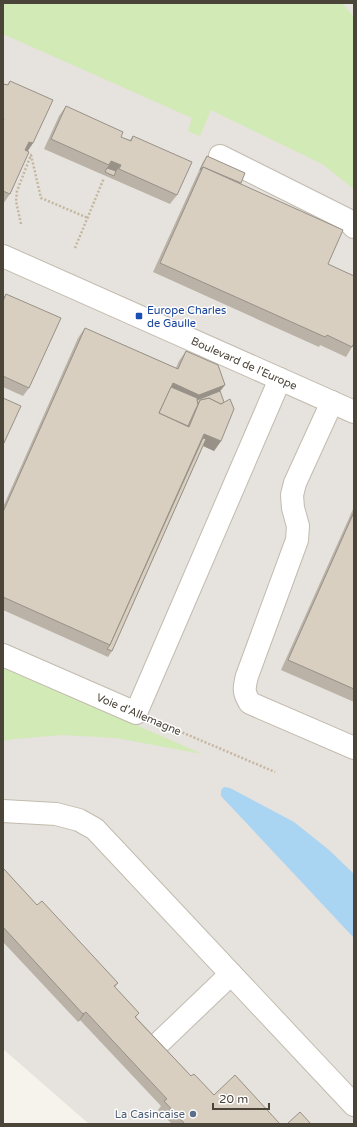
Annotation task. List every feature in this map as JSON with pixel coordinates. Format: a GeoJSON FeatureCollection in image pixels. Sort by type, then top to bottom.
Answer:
{"type":"FeatureCollection","features":[{"type":"Feature","properties":{"kind":"street"},"geometry":{"type":"LineString","coordinates":[[220,156],[346,219],[354,227]]}},
{"type":"Feature","properties":{"kind":"street","name":"Boulevard de l'Europe"},"geometry":{"type":"LineString","coordinates":[[3,256],[354,412]]}},
{"type":"Feature","properties":{"kind":"street"},"geometry":{"type":"LineString","coordinates":[[136,713],[280,379]]}},
{"type":"Feature","properties":{"kind":"street"},"geometry":{"type":"LineString","coordinates":[[332,402],[295,483],[292,495],[293,508],[298,526],[297,540],[244,686],[245,695],[250,703],[354,748]]}},
{"type":"Feature","properties":{"kind":"street","name":"Voie d'Allemagne"},"geometry":{"type":"LineString","coordinates":[[3,655],[136,713]]}},
{"type":"Feature","properties":{"kind":"street"},"geometry":{"type":"LineString","coordinates":[[3,811],[56,814],[79,820],[95,830],[354,1104]]}},
{"type":"Feature","properties":{"kind":"street"},"geometry":{"type":"LineString","coordinates":[[161,1041],[232,974]]}},
{"type":"Feature","properties":{"kind":"path"},"geometry":{"type":"LineString","coordinates":[[21,224],[16,201],[17,191],[31,155],[41,198],[88,218]]}},
{"type":"Feature","properties":{"kind":"path"},"geometry":{"type":"LineString","coordinates":[[75,248],[104,178]]}},
{"type":"Feature","properties":{"kind":"path","name":"Voie d'Allemagne"},"geometry":{"type":"LineString","coordinates":[[136,713],[275,772]]}},
{"type":"Feature","properties":{"kind":"shaded area"},"geometry":{"type":"Polygon","coordinates":[[[3,3],[354,3],[354,1124],[89,1124],[3,1049],[3,3]]]}},
{"type":"Feature","properties":{"kind":"green space"},"geometry":{"type":"Polygon","coordinates":[[[3,3],[342,3],[354,17],[354,189],[322,164],[211,110],[200,136],[188,131],[192,118],[3,34],[3,3]]]}},
{"type":"Feature","properties":{"kind":"green space"},"geometry":{"type":"Polygon","coordinates":[[[3,666],[202,754],[116,738],[62,735],[3,741],[3,666]]]}},
{"type":"Feature","properties":{"kind":"water"},"geometry":{"type":"Polygon","coordinates":[[[224,787],[230,788],[294,822],[329,850],[354,874],[354,938],[221,796],[221,790],[224,787]]]}},
{"type":"Feature","properties":{"kind":"building"},"geometry":{"type":"Polygon","coordinates":[[[10,81],[53,100],[33,143],[29,142],[25,150],[29,152],[10,194],[3,191],[3,84],[8,85],[10,81]]]}},
{"type":"Feature","properties":{"kind":"building"},"geometry":{"type":"Polygon","coordinates":[[[66,106],[123,132],[121,137],[131,141],[133,136],[192,162],[177,195],[119,169],[121,165],[111,161],[109,165],[51,139],[66,106]]]}},
{"type":"Feature","properties":{"kind":"building"},"geometry":{"type":"Polygon","coordinates":[[[207,156],[245,173],[241,183],[203,167],[200,170],[207,156]]]}},
{"type":"Feature","properties":{"kind":"building"},"geometry":{"type":"Polygon","coordinates":[[[203,167],[343,230],[328,264],[354,276],[354,343],[352,347],[327,335],[325,337],[160,263],[203,167]]]}},
{"type":"Feature","properties":{"kind":"building"},"geometry":{"type":"Polygon","coordinates":[[[107,168],[116,171],[114,176],[105,172],[107,168]]]}},
{"type":"Feature","properties":{"kind":"building"},"geometry":{"type":"Polygon","coordinates":[[[6,294],[61,318],[29,388],[3,376],[3,301],[6,294]]]}},
{"type":"Feature","properties":{"kind":"building"},"geometry":{"type":"Polygon","coordinates":[[[85,328],[178,369],[186,351],[218,365],[225,385],[199,395],[173,383],[159,413],[189,427],[200,400],[209,398],[221,404],[230,399],[234,409],[221,441],[204,434],[110,645],[3,597],[3,512],[85,328]]]}},
{"type":"Feature","properties":{"kind":"building"},"geometry":{"type":"Polygon","coordinates":[[[171,387],[197,398],[198,404],[188,426],[159,413],[171,387]]]}},
{"type":"Feature","properties":{"kind":"building"},"geometry":{"type":"Polygon","coordinates":[[[220,391],[224,402],[221,404],[209,398],[200,400],[198,404],[197,400],[220,391]]]}},
{"type":"Feature","properties":{"kind":"building"},"geometry":{"type":"Polygon","coordinates":[[[3,398],[21,406],[3,445],[3,398]]]}},
{"type":"Feature","properties":{"kind":"building"},"geometry":{"type":"Polygon","coordinates":[[[203,438],[206,439],[112,651],[107,649],[110,645],[203,438]]]}},
{"type":"Feature","properties":{"kind":"building"},"geometry":{"type":"Polygon","coordinates":[[[354,512],[354,689],[288,660],[354,512]]]}},
{"type":"Feature","properties":{"kind":"building"},"geometry":{"type":"Polygon","coordinates":[[[3,868],[37,905],[42,901],[118,983],[114,986],[139,1013],[135,1017],[191,1076],[194,1074],[214,1095],[235,1075],[280,1124],[185,1124],[164,1101],[167,1099],[86,1012],[83,1014],[3,927],[3,868]]]}},
{"type":"Feature","properties":{"kind":"building"},"geometry":{"type":"Polygon","coordinates":[[[300,1112],[311,1124],[287,1124],[300,1112]]]}},
{"type":"Feature","properties":{"kind":"place","name":"Europe Charles de Gaulle"},"geometry":{"type":"Point","coordinates":[139,316]}},
{"type":"Feature","properties":{"kind":"place","name":"La Casincaise"},"geometry":{"type":"Point","coordinates":[193,1114]}}]}
